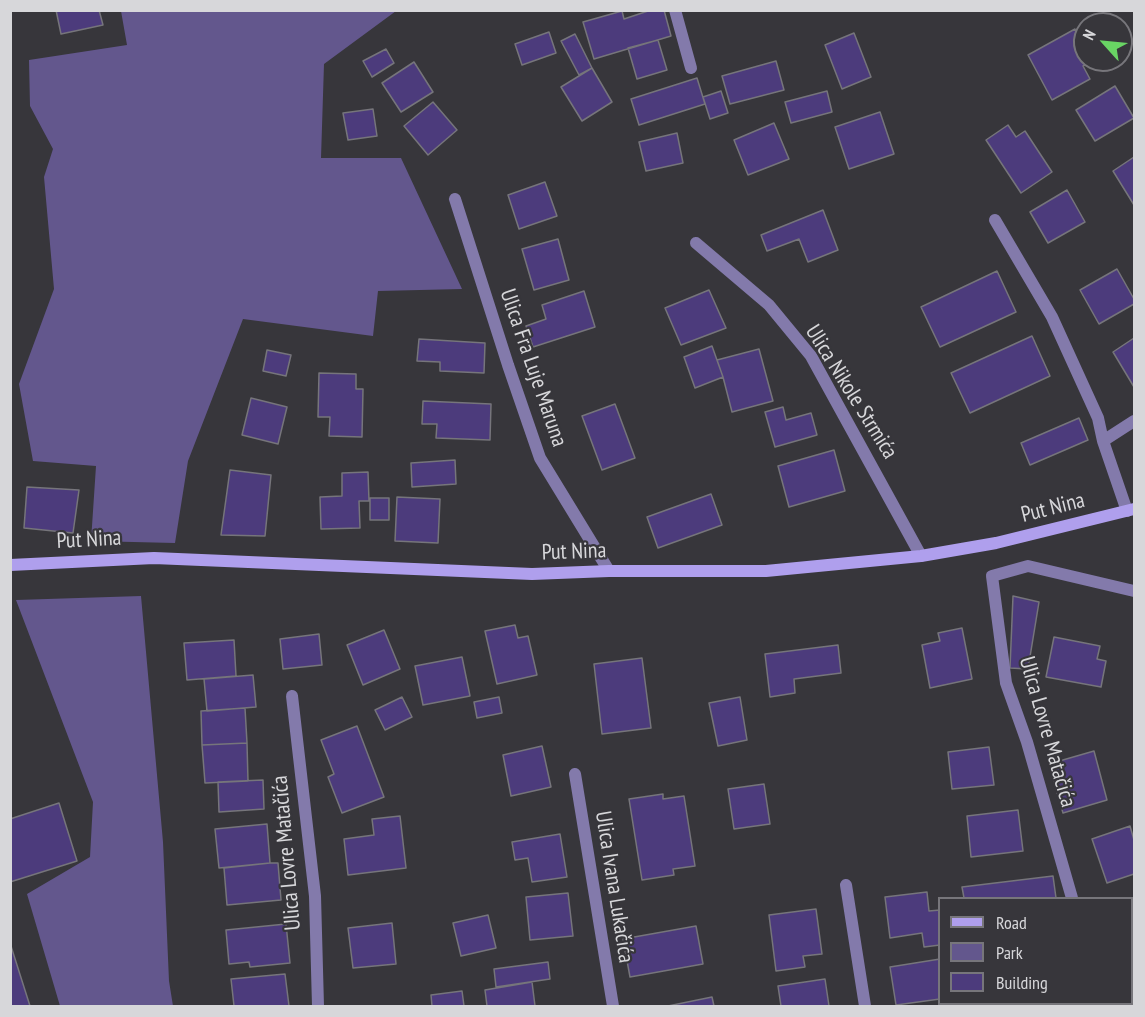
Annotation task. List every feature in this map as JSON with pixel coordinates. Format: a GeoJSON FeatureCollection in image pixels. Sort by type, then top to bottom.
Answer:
{"type":"FeatureCollection","features":[{"type":"Feature","properties":{"kind":"main road","name":"Put Nina"},"geometry":{"type":"LineString","coordinates":[[10,565],[154,558],[532,574],[609,571],[766,571],[921,556],[996,543],[1131,510]]}},
{"type":"Feature","properties":{"kind":"street"},"geometry":{"type":"LineString","coordinates":[[675,10],[692,68]]}},
{"type":"Feature","properties":{"kind":"street","name":"Ulica Fra Luje Maruna"},"geometry":{"type":"LineString","coordinates":[[455,199],[540,458],[609,571]]}},
{"type":"Feature","properties":{"kind":"street"},"geometry":{"type":"LineString","coordinates":[[995,220],[1052,317],[1098,418],[1103,441],[1131,510]]}},
{"type":"Feature","properties":{"kind":"street","name":"Ulica Nikole Strmića"},"geometry":{"type":"LineString","coordinates":[[696,243],[769,305],[811,356],[921,556]]}},
{"type":"Feature","properties":{"kind":"street"},"geometry":{"type":"LineString","coordinates":[[1103,441],[1134,421]]}},
{"type":"Feature","properties":{"kind":"street","name":"Ulica Lovre Matačića"},"geometry":{"type":"LineString","coordinates":[[1072,897],[1028,742],[1005,683],[992,576],[1028,566],[1134,591]]}},
{"type":"Feature","properties":{"kind":"street","name":"Ulica Lovre Matačića"},"geometry":{"type":"LineString","coordinates":[[292,696],[315,896],[318,1006]]}},
{"type":"Feature","properties":{"kind":"street","name":"Ulica Ivana Lukačića"},"geometry":{"type":"LineString","coordinates":[[575,774],[613,1006]]}},
{"type":"Feature","properties":{"kind":"street"},"geometry":{"type":"LineString","coordinates":[[846,885],[865,1006]]}},
{"type":"Feature","properties":{"kind":"green space"},"geometry":{"type":"Polygon","coordinates":[[[121,11],[396,11],[324,64],[321,158],[401,158],[462,289],[378,291],[373,336],[243,319],[188,461],[175,543],[91,541],[96,466],[33,461],[19,384],[54,289],[44,177],[53,149],[30,106],[29,60],[127,45],[121,11]]]}},
{"type":"Feature","properties":{"kind":"green space"},"geometry":{"type":"Polygon","coordinates":[[[141,596],[163,842],[169,981],[173,1006],[60,1006],[27,894],[90,857],[93,802],[16,600],[141,596]]]}},
{"type":"Feature","properties":{"kind":"building"},"geometry":{"type":"Polygon","coordinates":[[[56,10],[99,10],[103,25],[61,34],[56,10]]]}},
{"type":"Feature","properties":{"kind":"building"},"geometry":{"type":"Polygon","coordinates":[[[651,10],[664,10],[671,36],[594,59],[583,22],[622,11],[624,19],[651,10]]]}},
{"type":"Feature","properties":{"kind":"building"},"geometry":{"type":"Polygon","coordinates":[[[1073,30],[1073,72],[1086,72],[1090,79],[1052,100],[1028,55],[1073,30]]]}},
{"type":"Feature","properties":{"kind":"building"},"geometry":{"type":"Polygon","coordinates":[[[549,32],[556,53],[522,65],[515,44],[549,32]]]}},
{"type":"Feature","properties":{"kind":"building"},"geometry":{"type":"Polygon","coordinates":[[[854,33],[871,77],[842,89],[825,45],[854,33]]]}},
{"type":"Feature","properties":{"kind":"building"},"geometry":{"type":"Polygon","coordinates":[[[575,34],[592,68],[579,75],[561,41],[575,34]]]}},
{"type":"Feature","properties":{"kind":"building"},"geometry":{"type":"Polygon","coordinates":[[[658,40],[667,70],[637,79],[628,48],[658,40]]]}},
{"type":"Feature","properties":{"kind":"building"},"geometry":{"type":"Polygon","coordinates":[[[386,49],[394,63],[372,77],[363,61],[386,49]]]}},
{"type":"Feature","properties":{"kind":"building"},"geometry":{"type":"Polygon","coordinates":[[[776,61],[784,90],[730,104],[722,76],[776,61]]]}},
{"type":"Feature","properties":{"kind":"building"},"geometry":{"type":"Polygon","coordinates":[[[414,62],[433,92],[401,112],[382,83],[414,62]]]}},
{"type":"Feature","properties":{"kind":"building"},"geometry":{"type":"Polygon","coordinates":[[[592,68],[612,102],[582,121],[561,87],[592,68]]]}},
{"type":"Feature","properties":{"kind":"building"},"geometry":{"type":"Polygon","coordinates":[[[697,78],[705,104],[639,125],[631,99],[697,78]]]}},
{"type":"Feature","properties":{"kind":"building"},"geometry":{"type":"Polygon","coordinates":[[[1115,86],[1134,118],[1095,141],[1076,110],[1115,86]]]}},
{"type":"Feature","properties":{"kind":"building"},"geometry":{"type":"Polygon","coordinates":[[[721,91],[728,113],[710,119],[703,97],[721,91]]]}},
{"type":"Feature","properties":{"kind":"building"},"geometry":{"type":"Polygon","coordinates":[[[827,91],[832,112],[791,123],[785,102],[827,91]]]}},
{"type":"Feature","properties":{"kind":"building"},"geometry":{"type":"Polygon","coordinates":[[[433,102],[457,130],[428,155],[404,126],[433,102]]]}},
{"type":"Feature","properties":{"kind":"building"},"geometry":{"type":"Polygon","coordinates":[[[373,109],[377,136],[348,140],[343,113],[373,109]]]}},
{"type":"Feature","properties":{"kind":"building"},"geometry":{"type":"Polygon","coordinates":[[[880,112],[894,154],[849,169],[835,127],[880,112]]]}},
{"type":"Feature","properties":{"kind":"building"},"geometry":{"type":"Polygon","coordinates":[[[774,123],[789,159],[748,175],[734,140],[774,123]]]}},
{"type":"Feature","properties":{"kind":"building"},"geometry":{"type":"Polygon","coordinates":[[[1008,125],[1016,137],[1025,131],[1052,172],[1021,193],[986,140],[1008,125]]]}},
{"type":"Feature","properties":{"kind":"building"},"geometry":{"type":"Polygon","coordinates":[[[677,133],[683,163],[646,171],[639,142],[677,133]]]}},
{"type":"Feature","properties":{"kind":"building"},"geometry":{"type":"Polygon","coordinates":[[[1134,157],[1134,205],[1113,171],[1134,157]]]}},
{"type":"Feature","properties":{"kind":"building"},"geometry":{"type":"Polygon","coordinates":[[[545,182],[557,216],[519,229],[508,195],[545,182]]]}},
{"type":"Feature","properties":{"kind":"building"},"geometry":{"type":"Polygon","coordinates":[[[1067,190],[1085,222],[1048,243],[1030,212],[1067,190]]]}},
{"type":"Feature","properties":{"kind":"building"},"geometry":{"type":"Polygon","coordinates":[[[823,210],[838,250],[808,262],[799,239],[767,251],[761,235],[823,210]]]}},
{"type":"Feature","properties":{"kind":"building"},"geometry":{"type":"Polygon","coordinates":[[[558,239],[569,280],[534,290],[522,249],[558,239]]]}},
{"type":"Feature","properties":{"kind":"building"},"geometry":{"type":"Polygon","coordinates":[[[1117,269],[1134,299],[1134,304],[1099,324],[1080,290],[1117,269]]]}},
{"type":"Feature","properties":{"kind":"building"},"geometry":{"type":"Polygon","coordinates":[[[997,271],[1016,312],[940,347],[921,307],[997,271]]]}},
{"type":"Feature","properties":{"kind":"building"},"geometry":{"type":"Polygon","coordinates":[[[709,290],[726,328],[681,345],[665,308],[709,290]]]}},
{"type":"Feature","properties":{"kind":"building"},"geometry":{"type":"Polygon","coordinates":[[[584,291],[595,327],[533,347],[526,326],[546,319],[542,305],[584,291]]]}},
{"type":"Feature","properties":{"kind":"building"},"geometry":{"type":"Polygon","coordinates":[[[1032,336],[1050,376],[970,413],[951,373],[1032,336]]]}},
{"type":"Feature","properties":{"kind":"building"},"geometry":{"type":"Polygon","coordinates":[[[1134,338],[1134,387],[1113,352],[1134,338]]]}},
{"type":"Feature","properties":{"kind":"building"},"geometry":{"type":"Polygon","coordinates":[[[419,339],[485,343],[484,373],[440,371],[440,362],[417,361],[419,339]]]}},
{"type":"Feature","properties":{"kind":"building"},"geometry":{"type":"Polygon","coordinates":[[[712,346],[723,377],[695,388],[684,357],[712,346]]]}},
{"type":"Feature","properties":{"kind":"building"},"geometry":{"type":"Polygon","coordinates":[[[759,349],[773,401],[732,412],[717,360],[759,349]]]}},
{"type":"Feature","properties":{"kind":"building"},"geometry":{"type":"Polygon","coordinates":[[[267,350],[291,355],[286,376],[263,371],[267,350]]]}},
{"type":"Feature","properties":{"kind":"building"},"geometry":{"type":"Polygon","coordinates":[[[319,373],[356,374],[356,389],[363,389],[362,437],[329,436],[330,417],[318,417],[319,373]]]}},
{"type":"Feature","properties":{"kind":"building"},"geometry":{"type":"Polygon","coordinates":[[[251,398],[287,407],[278,444],[242,435],[251,398]]]}},
{"type":"Feature","properties":{"kind":"building"},"geometry":{"type":"Polygon","coordinates":[[[423,401],[491,404],[490,440],[436,438],[437,424],[422,424],[423,401]]]}},
{"type":"Feature","properties":{"kind":"building"},"geometry":{"type":"Polygon","coordinates":[[[615,404],[635,458],[602,470],[582,416],[615,404]]]}},
{"type":"Feature","properties":{"kind":"building"},"geometry":{"type":"Polygon","coordinates":[[[783,407],[786,420],[811,413],[817,435],[775,447],[765,412],[783,407]]]}},
{"type":"Feature","properties":{"kind":"building"},"geometry":{"type":"Polygon","coordinates":[[[1079,418],[1088,440],[1030,465],[1021,443],[1079,418]]]}},
{"type":"Feature","properties":{"kind":"building"},"geometry":{"type":"Polygon","coordinates":[[[834,450],[845,491],[789,507],[778,466],[834,450]]]}},
{"type":"Feature","properties":{"kind":"building"},"geometry":{"type":"Polygon","coordinates":[[[455,460],[456,484],[412,487],[411,463],[455,460]]]}},
{"type":"Feature","properties":{"kind":"building"},"geometry":{"type":"Polygon","coordinates":[[[230,470],[271,475],[265,536],[221,535],[230,470]]]}},
{"type":"Feature","properties":{"kind":"building"},"geometry":{"type":"Polygon","coordinates":[[[368,472],[369,501],[359,501],[360,528],[321,529],[320,497],[342,496],[342,473],[368,472]]]}},
{"type":"Feature","properties":{"kind":"building"},"geometry":{"type":"Polygon","coordinates":[[[27,487],[79,490],[73,533],[24,528],[27,487]]]}},
{"type":"Feature","properties":{"kind":"building"},"geometry":{"type":"Polygon","coordinates":[[[711,494],[722,525],[658,548],[647,517],[711,494]]]}},
{"type":"Feature","properties":{"kind":"building"},"geometry":{"type":"Polygon","coordinates":[[[397,497],[440,499],[438,543],[395,541],[397,497]]]}},
{"type":"Feature","properties":{"kind":"building"},"geometry":{"type":"Polygon","coordinates":[[[370,498],[389,498],[389,520],[370,520],[370,498]]]}},
{"type":"Feature","properties":{"kind":"building"},"geometry":{"type":"Polygon","coordinates":[[[1013,596],[1039,602],[1028,669],[1010,668],[1013,596]]]}},
{"type":"Feature","properties":{"kind":"building"},"geometry":{"type":"Polygon","coordinates":[[[515,625],[518,638],[528,636],[537,675],[497,684],[485,631],[515,625]]]}},
{"type":"Feature","properties":{"kind":"building"},"geometry":{"type":"Polygon","coordinates":[[[962,628],[972,679],[930,688],[922,645],[940,641],[938,633],[962,628]]]}},
{"type":"Feature","properties":{"kind":"building"},"geometry":{"type":"Polygon","coordinates":[[[384,630],[400,669],[363,685],[347,645],[384,630]]]}},
{"type":"Feature","properties":{"kind":"building"},"geometry":{"type":"Polygon","coordinates":[[[319,634],[322,665],[283,669],[280,639],[319,634]]]}},
{"type":"Feature","properties":{"kind":"building"},"geometry":{"type":"Polygon","coordinates":[[[1054,637],[1100,646],[1097,659],[1106,661],[1101,687],[1046,677],[1054,637]]]}},
{"type":"Feature","properties":{"kind":"building"},"geometry":{"type":"Polygon","coordinates":[[[234,640],[236,676],[187,680],[184,643],[234,640]]]}},
{"type":"Feature","properties":{"kind":"building"},"geometry":{"type":"Polygon","coordinates":[[[838,645],[841,673],[794,679],[795,693],[770,697],[765,654],[838,645]]]}},
{"type":"Feature","properties":{"kind":"building"},"geometry":{"type":"Polygon","coordinates":[[[462,657],[470,696],[423,705],[415,666],[462,657]]]}},
{"type":"Feature","properties":{"kind":"building"},"geometry":{"type":"Polygon","coordinates":[[[642,658],[651,728],[602,734],[594,664],[642,658]]]}},
{"type":"Feature","properties":{"kind":"building"},"geometry":{"type":"Polygon","coordinates":[[[253,675],[256,707],[207,711],[204,679],[253,675]]]}},
{"type":"Feature","properties":{"kind":"building"},"geometry":{"type":"Polygon","coordinates":[[[402,697],[412,717],[385,730],[375,710],[402,697]]]}},
{"type":"Feature","properties":{"kind":"building"},"geometry":{"type":"Polygon","coordinates":[[[499,697],[502,713],[477,718],[474,702],[499,697]]]}},
{"type":"Feature","properties":{"kind":"building"},"geometry":{"type":"Polygon","coordinates":[[[740,697],[747,740],[718,746],[709,703],[740,697]]]}},
{"type":"Feature","properties":{"kind":"building"},"geometry":{"type":"Polygon","coordinates":[[[245,708],[247,743],[202,745],[201,711],[245,708]]]}},
{"type":"Feature","properties":{"kind":"building"},"geometry":{"type":"Polygon","coordinates":[[[357,726],[384,797],[342,813],[328,777],[334,774],[321,740],[357,726]]]}},
{"type":"Feature","properties":{"kind":"building"},"geometry":{"type":"Polygon","coordinates":[[[247,743],[248,781],[205,783],[202,745],[247,743]]]}},
{"type":"Feature","properties":{"kind":"building"},"geometry":{"type":"Polygon","coordinates":[[[542,746],[551,787],[511,796],[503,755],[542,746]]]}},
{"type":"Feature","properties":{"kind":"building"},"geometry":{"type":"Polygon","coordinates":[[[989,747],[994,785],[952,789],[948,752],[989,747]]]}},
{"type":"Feature","properties":{"kind":"building"},"geometry":{"type":"Polygon","coordinates":[[[1094,751],[1107,800],[1063,813],[1049,764],[1094,751]]]}},
{"type":"Feature","properties":{"kind":"building"},"geometry":{"type":"Polygon","coordinates":[[[263,780],[264,809],[219,812],[218,782],[263,780]]]}},
{"type":"Feature","properties":{"kind":"building"},"geometry":{"type":"Polygon","coordinates":[[[764,784],[770,824],[734,829],[728,789],[764,784]]]}},
{"type":"Feature","properties":{"kind":"building"},"geometry":{"type":"Polygon","coordinates":[[[663,794],[663,799],[684,796],[695,866],[673,869],[674,875],[642,880],[629,799],[663,794]]]}},
{"type":"Feature","properties":{"kind":"building"},"geometry":{"type":"Polygon","coordinates":[[[59,803],[77,861],[10,882],[10,819],[59,803]]]}},
{"type":"Feature","properties":{"kind":"building"},"geometry":{"type":"Polygon","coordinates":[[[1018,810],[1023,851],[971,857],[967,816],[1018,810]]]}},
{"type":"Feature","properties":{"kind":"building"},"geometry":{"type":"Polygon","coordinates":[[[400,816],[406,868],[348,875],[344,839],[374,835],[372,819],[400,816]]]}},
{"type":"Feature","properties":{"kind":"building"},"geometry":{"type":"Polygon","coordinates":[[[267,824],[270,863],[219,868],[215,829],[267,824]]]}},
{"type":"Feature","properties":{"kind":"building"},"geometry":{"type":"Polygon","coordinates":[[[1130,826],[1134,840],[1134,874],[1107,883],[1092,839],[1130,826]]]}},
{"type":"Feature","properties":{"kind":"building"},"geometry":{"type":"Polygon","coordinates":[[[560,834],[567,877],[532,882],[528,858],[515,860],[512,842],[560,834]]]}},
{"type":"Feature","properties":{"kind":"building"},"geometry":{"type":"Polygon","coordinates":[[[278,863],[281,900],[227,905],[224,868],[278,863]]]}},
{"type":"Feature","properties":{"kind":"building"},"geometry":{"type":"Polygon","coordinates":[[[1053,876],[1056,897],[964,897],[962,887],[1053,876]]]}},
{"type":"Feature","properties":{"kind":"building"},"geometry":{"type":"Polygon","coordinates":[[[927,892],[929,911],[938,910],[938,945],[924,947],[922,933],[890,938],[885,897],[927,892]]]}},
{"type":"Feature","properties":{"kind":"building"},"geometry":{"type":"Polygon","coordinates":[[[568,893],[573,936],[530,940],[526,897],[568,893]]]}},
{"type":"Feature","properties":{"kind":"building"},"geometry":{"type":"Polygon","coordinates":[[[816,909],[822,954],[803,956],[805,967],[776,971],[769,915],[816,909]]]}},
{"type":"Feature","properties":{"kind":"building"},"geometry":{"type":"Polygon","coordinates":[[[488,915],[496,948],[461,956],[453,923],[488,915]]]}},
{"type":"Feature","properties":{"kind":"building"},"geometry":{"type":"Polygon","coordinates":[[[392,923],[396,964],[353,968],[348,928],[392,923]]]}},
{"type":"Feature","properties":{"kind":"building"},"geometry":{"type":"Polygon","coordinates":[[[286,924],[290,963],[250,967],[249,962],[229,964],[226,930],[286,924]]]}},
{"type":"Feature","properties":{"kind":"building"},"geometry":{"type":"Polygon","coordinates":[[[1133,924],[1134,924],[1133,974],[1133,924]]]}},
{"type":"Feature","properties":{"kind":"building"},"geometry":{"type":"Polygon","coordinates":[[[696,926],[703,964],[630,977],[623,939],[696,926]]]}},
{"type":"Feature","properties":{"kind":"building"},"geometry":{"type":"Polygon","coordinates":[[[10,943],[30,1006],[10,1006],[10,943]]]}},
{"type":"Feature","properties":{"kind":"building"},"geometry":{"type":"Polygon","coordinates":[[[938,959],[938,999],[896,1005],[890,967],[938,959]]]}},
{"type":"Feature","properties":{"kind":"building"},"geometry":{"type":"Polygon","coordinates":[[[548,962],[550,979],[496,987],[494,969],[548,962]]]}},
{"type":"Feature","properties":{"kind":"building"},"geometry":{"type":"Polygon","coordinates":[[[285,974],[289,1006],[234,1006],[231,979],[285,974]]]}},
{"type":"Feature","properties":{"kind":"building"},"geometry":{"type":"Polygon","coordinates":[[[825,979],[829,1006],[781,1006],[778,986],[825,979]]]}},
{"type":"Feature","properties":{"kind":"building"},"geometry":{"type":"Polygon","coordinates":[[[532,982],[535,1006],[487,1006],[485,990],[532,982]]]}},
{"type":"Feature","properties":{"kind":"building"},"geometry":{"type":"Polygon","coordinates":[[[462,991],[464,1006],[432,1006],[431,995],[462,991]]]}},
{"type":"Feature","properties":{"kind":"building"},"geometry":{"type":"Polygon","coordinates":[[[712,997],[714,1006],[668,1006],[712,997]]]}}]}
